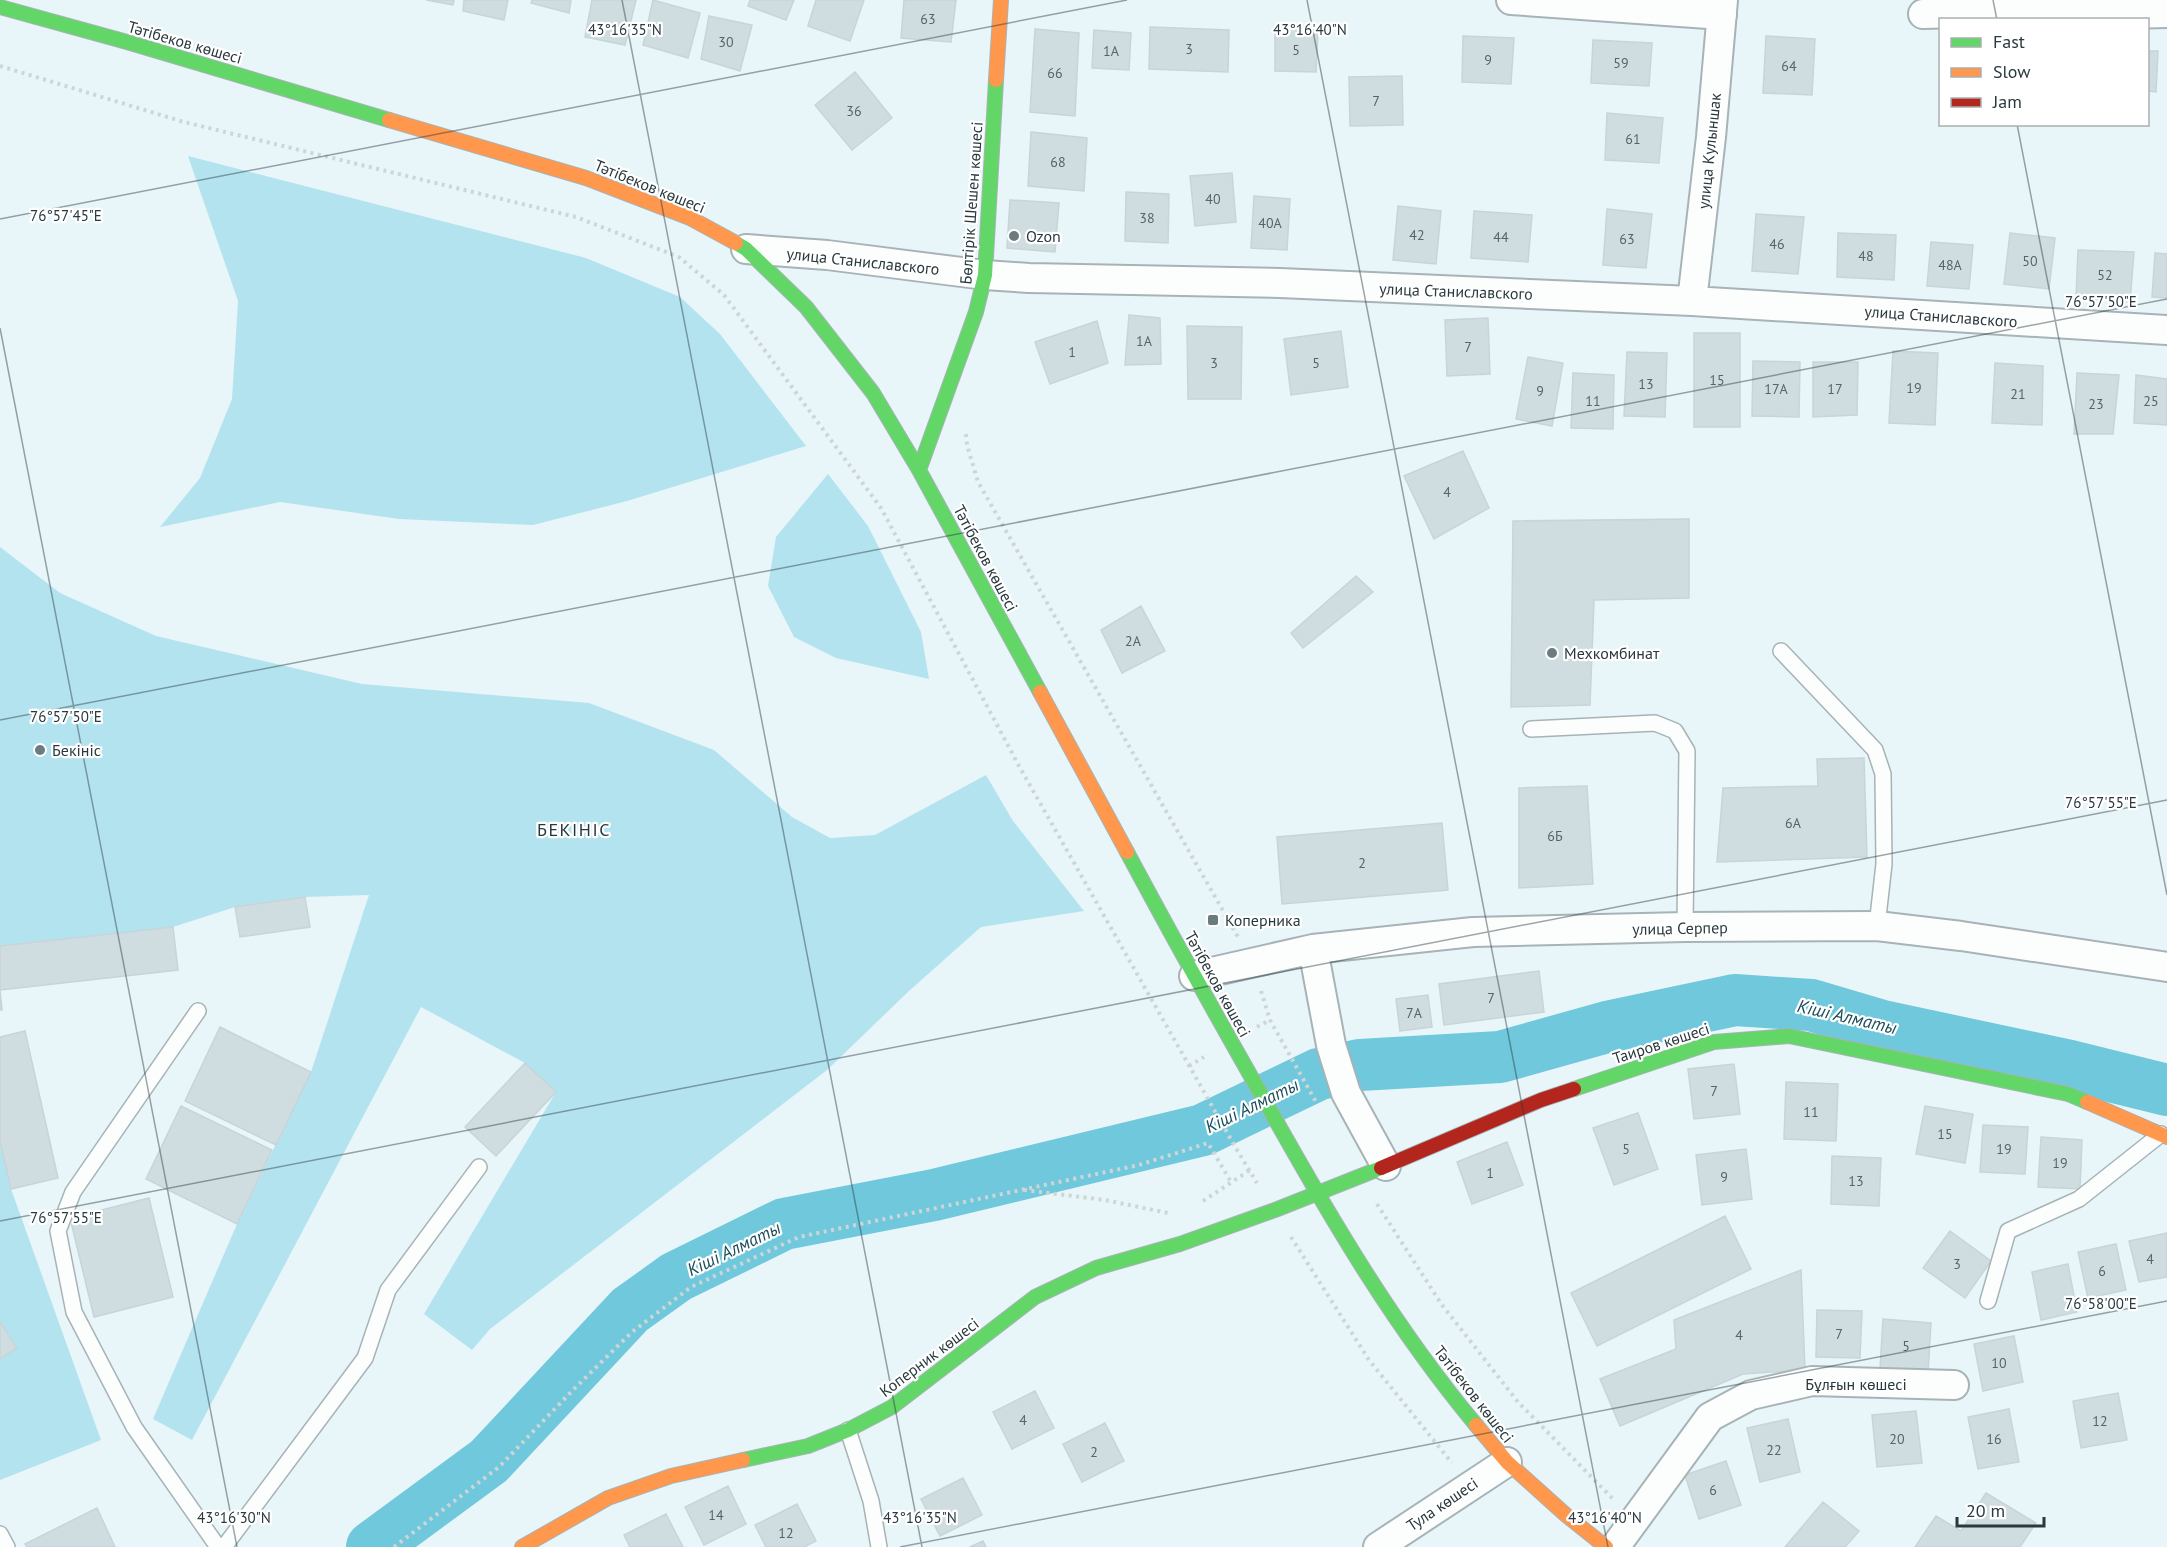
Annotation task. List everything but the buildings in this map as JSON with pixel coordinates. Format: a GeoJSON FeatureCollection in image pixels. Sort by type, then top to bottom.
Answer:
{"type":"FeatureCollection","features":[{"type":"Feature","properties":{"kind":"main road","name":"Бөлтірік Шешен көшесі"},"geometry":{"type":"LineString","coordinates":[[920,470],[976,312],[985,275],[1001,0]]}},
{"type":"Feature","properties":{"kind":"main road","name":"Тәтібеков көшесі"},"geometry":{"type":"LineString","coordinates":[[0,7],[127,42],[586,178],[690,218],[746,249],[806,307],[840,350],[873,393],[920,470],[1194,976],[1317,1194],[1404,1330],[1446,1389],[1507,1462],[1606,1547]]}},
{"type":"Feature","properties":{"kind":"main road","name":"Таиров көшесі"},"geometry":{"type":"LineString","coordinates":[[1317,1194],[1541,1100],[1714,1042],[1789,1036],[2068,1094],[2164,1136]]}},
{"type":"Feature","properties":{"kind":"main road","name":"Коперник көшесі"},"geometry":{"type":"LineString","coordinates":[[522,1547],[608,1498],[671,1476],[808,1446],[848,1430],[892,1407],[1035,1297],[1096,1268],[1180,1244],[1317,1194]]}},
{"type":"Feature","properties":{"kind":"street"},"geometry":{"type":"LineString","coordinates":[[1511,0],[1723,7]]}},
{"type":"Feature","properties":{"kind":"street","name":"улица Кулыншак"},"geometry":{"type":"LineString","coordinates":[[1692,301],[1723,7]]}},
{"type":"Feature","properties":{"kind":"street"},"geometry":{"type":"LineString","coordinates":[[1923,14],[2044,11],[2128,14],[2167,12]]}},
{"type":"Feature","properties":{"kind":"street","name":"улица Станиславского"},"geometry":{"type":"LineString","coordinates":[[746,249],[827,255],[985,275],[1029,278],[1280,283],[1692,301],[2167,330]]}},
{"type":"Feature","properties":{"kind":"street","name":"улица Серпер"},"geometry":{"type":"LineString","coordinates":[[1194,976],[1313,949],[1473,932],[1685,927],[1876,926],[1961,936],[2167,967]]}},
{"type":"Feature","properties":{"kind":"street"},"geometry":{"type":"LineString","coordinates":[[1313,949],[1331,1045],[1373,1172]]}},
{"type":"Feature","properties":{"kind":"street","name":"Бұлғын көшесі"},"geometry":{"type":"LineString","coordinates":[[1615,1547],[1710,1417],[1752,1395],[1812,1381],[1954,1386]]}},
{"type":"Feature","properties":{"kind":"street","name":"Тула көшесі"},"geometry":{"type":"LineString","coordinates":[[1378,1547],[1507,1462]]}},
{"type":"Feature","properties":{"kind":"lane"},"geometry":{"type":"LineString","coordinates":[[1780,651],[1875,750],[1883,774],[1884,864],[1876,926]]}},
{"type":"Feature","properties":{"kind":"lane"},"geometry":{"type":"LineString","coordinates":[[1531,729],[1655,723],[1675,731],[1687,751],[1685,927]]}},
{"type":"Feature","properties":{"kind":"lane"},"geometry":{"type":"LineString","coordinates":[[198,1011],[73,1192],[58,1231],[74,1312],[134,1427],[218,1547]]}},
{"type":"Feature","properties":{"kind":"lane"},"geometry":{"type":"LineString","coordinates":[[1988,1301],[2008,1231],[2079,1199],[2164,1136]]}},
{"type":"Feature","properties":{"kind":"lane"},"geometry":{"type":"LineString","coordinates":[[224,1547],[365,1358],[388,1290],[479,1167]]}},
{"type":"Feature","properties":{"kind":"lane"},"geometry":{"type":"LineString","coordinates":[[848,1430],[871,1501],[879,1547]]}},
{"type":"Feature","properties":{"kind":"lane"},"geometry":{"type":"LineString","coordinates":[[0,1534],[7,1547]]}},
{"type":"Feature","properties":{"kind":"path"},"geometry":{"type":"LineString","coordinates":[[0,66],[184,122],[576,218],[679,257],[724,295],[881,508],[1019,766],[1237,1150],[1369,1360],[1470,1485]]}},
{"type":"Feature","properties":{"kind":"path"},"geometry":{"type":"LineString","coordinates":[[966,434],[978,482],[1252,963],[1270,1020],[1318,1104]]}},
{"type":"Feature","properties":{"kind":"path"},"geometry":{"type":"LineString","coordinates":[[394,1547],[499,1467],[632,1332],[691,1287],[799,1237],[1139,1165],[1208,1143],[1231,1182]]}},
{"type":"Feature","properties":{"kind":"path"},"geometry":{"type":"LineString","coordinates":[[1194,1206],[1250,1170]]}},
{"type":"Feature","properties":{"kind":"path"},"geometry":{"type":"LineString","coordinates":[[1373,1172],[1442,1305],[1518,1402],[1615,1502],[1637,1518]]}},
{"type":"Feature","properties":{"kind":"path"},"geometry":{"type":"LineString","coordinates":[[1020,1190],[1105,1200],[1166,1214],[1175,1211]]}},
{"type":"Feature","properties":{"kind":"shaded area"},"geometry":{"type":"Polygon","coordinates":[[[188,156],[586,258],[680,297],[720,334],[806,446],[627,501],[533,525],[399,519],[280,502],[160,527],[200,478],[232,399],[238,301],[188,156]]]}},
{"type":"Feature","properties":{"kind":"shaded area"},"geometry":{"type":"Polygon","coordinates":[[[828,474],[868,526],[921,632],[929,679],[836,658],[794,637],[768,586],[776,537],[828,474]]]}},
{"type":"Feature","properties":{"kind":"shaded area"},"geometry":{"type":"Polygon","coordinates":[[[0,547],[60,593],[156,636],[362,684],[589,703],[714,750],[792,817],[830,838],[875,835],[986,775],[1013,821],[1084,911],[981,927],[909,991],[827,1070],[490,1329],[472,1350],[424,1314],[556,1092],[525,1063],[421,1007],[192,1440],[153,1419],[237,1224],[311,1072],[369,895],[305,897],[235,907],[173,927],[0,946],[0,547]]]}},
{"type":"Feature","properties":{"kind":"shaded area"},"geometry":{"type":"Polygon","coordinates":[[[0,1141],[11,1189],[101,1440],[0,1480],[0,1359],[17,1347],[0,1322],[0,1141]]]}},
{"type":"Feature","properties":{"kind":"waterway","name":"Кіші Алматы"},"geometry":{"type":"LineString","coordinates":[[372,1547],[489,1461],[630,1310],[676,1277],[784,1224],[934,1195],[1203,1130],[1319,1074],[1360,1065],[1500,1057],[1607,1027],[1735,1000],[1811,1005],[1882,1026],[2070,1066],[2167,1090]]}},
{"type":"Feature","properties":{"kind":"traffic: fast"},"geometry":{"type":"LineString","coordinates":[[0,7],[127,42],[389,120]]}},
{"type":"Feature","properties":{"kind":"traffic: fast"},"geometry":{"type":"LineString","coordinates":[[919,470],[976,312],[985,275],[996,80]]}},
{"type":"Feature","properties":{"kind":"traffic: fast"},"geometry":{"type":"LineString","coordinates":[[736,243],[746,249],[806,307],[873,393],[919,470],[1040,692]]}},
{"type":"Feature","properties":{"kind":"traffic: fast"},"geometry":{"type":"LineString","coordinates":[[1127,852],[1233,1046],[1341,1232],[1418,1350],[1476,1425]]}},
{"type":"Feature","properties":{"kind":"traffic: fast"},"geometry":{"type":"LineString","coordinates":[[1574,1089],[1714,1042],[1789,1036],[2068,1094],[2087,1102]]}},
{"type":"Feature","properties":{"kind":"traffic: fast"},"geometry":{"type":"LineString","coordinates":[[743,1460],[808,1446],[848,1430],[892,1407],[1035,1297],[1096,1268],[1180,1244],[1381,1168]]}},
{"type":"Feature","properties":{"kind":"traffic: slow"},"geometry":{"type":"LineString","coordinates":[[996,80],[1001,0]]}},
{"type":"Feature","properties":{"kind":"traffic: slow"},"geometry":{"type":"LineString","coordinates":[[389,120],[586,178],[690,218],[736,243]]}},
{"type":"Feature","properties":{"kind":"traffic: slow"},"geometry":{"type":"LineString","coordinates":[[1040,692],[1127,852]]}},
{"type":"Feature","properties":{"kind":"traffic: slow"},"geometry":{"type":"LineString","coordinates":[[2087,1102],[2167,1137]]}},
{"type":"Feature","properties":{"kind":"traffic: slow"},"geometry":{"type":"LineString","coordinates":[[1476,1425],[1507,1462],[1606,1547]]}},
{"type":"Feature","properties":{"kind":"traffic: slow"},"geometry":{"type":"LineString","coordinates":[[522,1547],[608,1498],[671,1476],[743,1460]]}},
{"type":"Feature","properties":{"kind":"traffic: jam"},"geometry":{"type":"LineString","coordinates":[[1381,1168],[1541,1100],[1574,1089]]}},
{"type":"Feature","properties":{"kind":"place","name":"Ozon"},"geometry":{"type":"Point","coordinates":[1014,236]}},
{"type":"Feature","properties":{"kind":"place","name":"Мехкомбинат"},"geometry":{"type":"Point","coordinates":[1552,653]}},
{"type":"Feature","properties":{"kind":"place","name":"Бекініс"},"geometry":{"type":"Point","coordinates":[40,750]}},
{"type":"Feature","properties":{"kind":"place","name":"Коперника"},"geometry":{"type":"Point","coordinates":[1213,920]}},
{"type":"Feature","properties":{"kind":"district","name":"БЕКІНІС"},"geometry":{"type":"Point","coordinates":[574,830]}}]}
